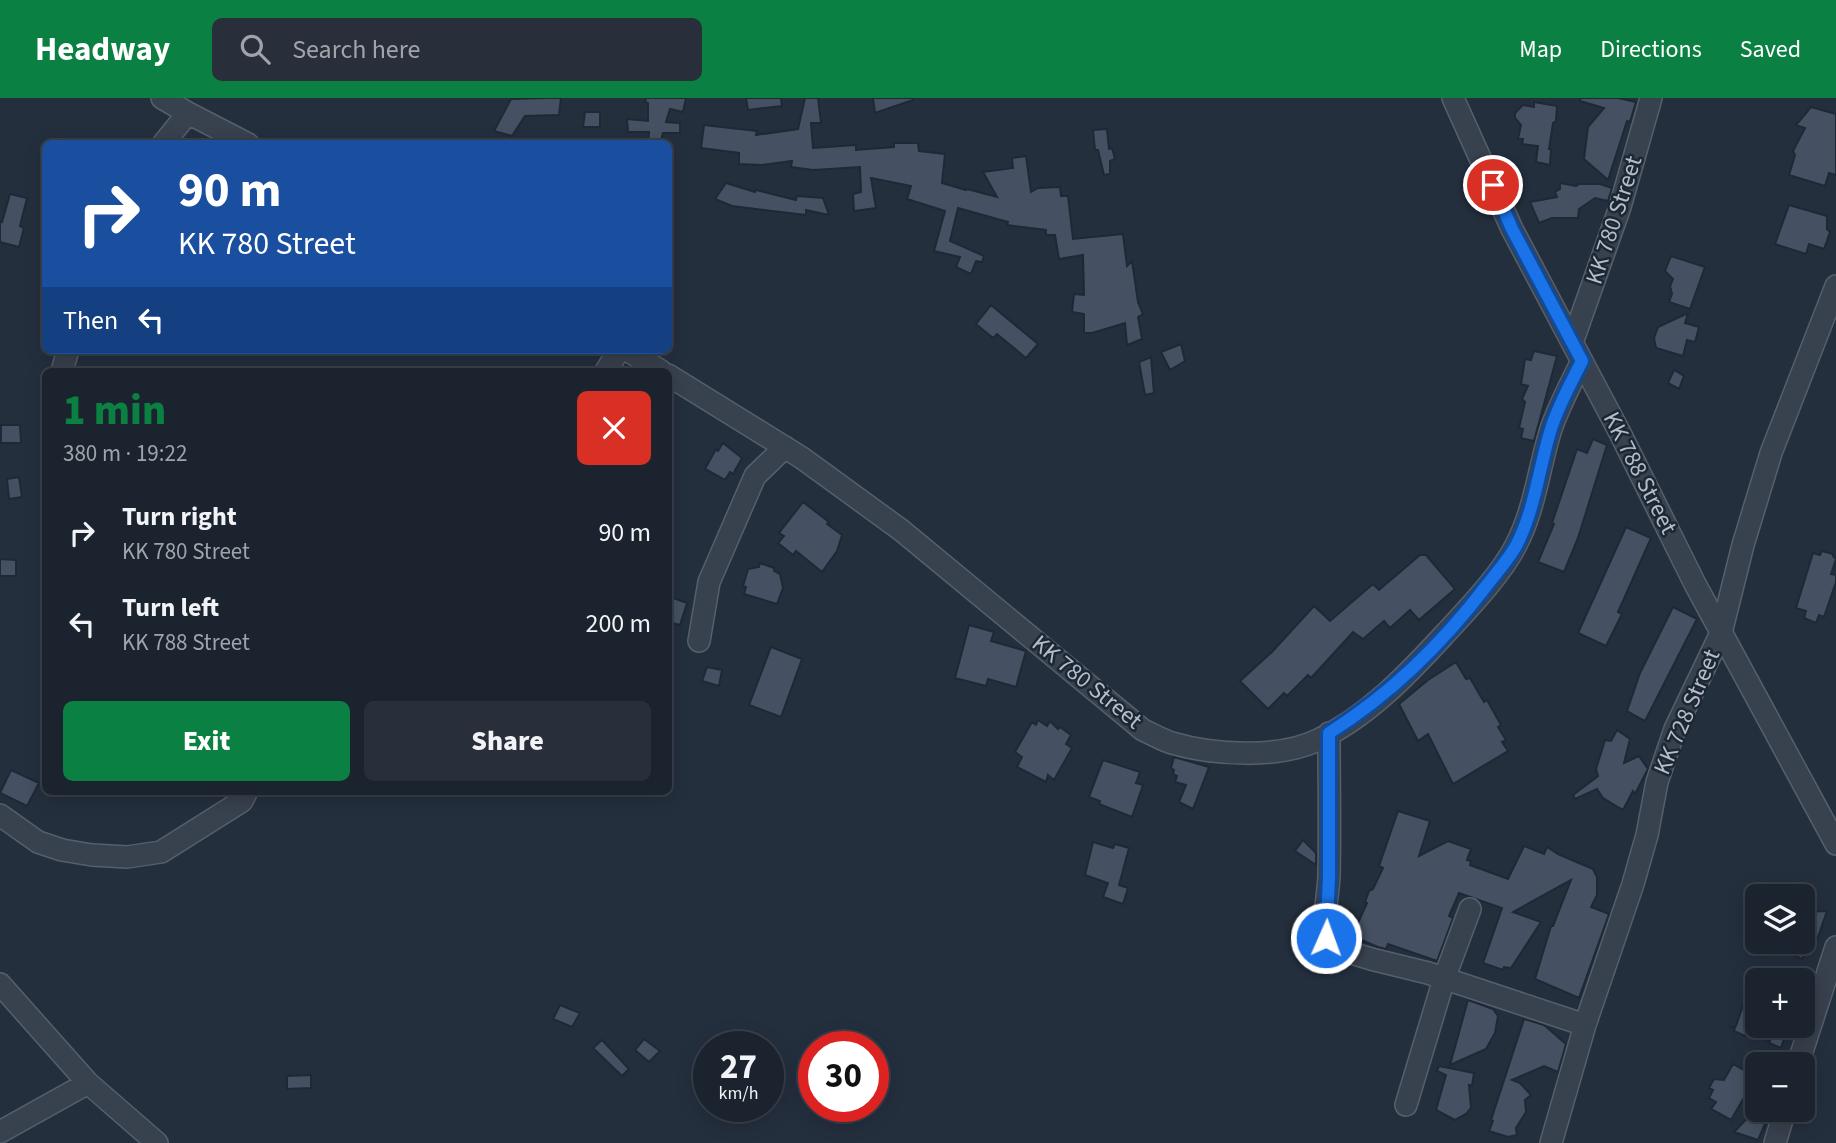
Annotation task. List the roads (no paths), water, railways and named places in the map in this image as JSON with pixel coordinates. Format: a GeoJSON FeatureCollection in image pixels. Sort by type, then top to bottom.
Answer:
{"type":"FeatureCollection","features":[{"type":"Feature","properties":{"kind":"street"},"geometry":{"type":"LineString","coordinates":[[162,98],[240,140]]}},
{"type":"Feature","properties":{"kind":"street","name":"KK 788 Street"},"geometry":{"type":"LineString","coordinates":[[1453,98],[1512,229],[1573,341],[1721,633],[1836,844]]}},
{"type":"Feature","properties":{"kind":"street"},"geometry":{"type":"LineString","coordinates":[[1464,119],[1471,98]]}},
{"type":"Feature","properties":{"kind":"street","name":"KK 780 Street"},"geometry":{"type":"LineString","coordinates":[[1573,341],[1620,207],[1651,98]]}},
{"type":"Feature","properties":{"kind":"street"},"geometry":{"type":"LineString","coordinates":[[166,140],[188,113]]}},
{"type":"Feature","properties":{"kind":"street","name":"KK 728 Street"},"geometry":{"type":"LineString","coordinates":[[1551,1143],[1585,1026],[1620,926],[1647,835],[1657,782],[1675,729],[1721,633],[1743,545],[1771,453],[1836,286]]}},
{"type":"Feature","properties":{"kind":"street"},"geometry":{"type":"LineString","coordinates":[[633,354],[656,368]]}},
{"type":"Feature","properties":{"kind":"street","name":"KK 780 Street"},"geometry":{"type":"LineString","coordinates":[[672,377],[785,447],[901,530],[1143,730],[1171,743],[1242,753],[1280,751],[1304,746],[1359,714],[1423,659],[1470,607],[1516,546],[1531,506],[1552,427],[1582,361]]}},
{"type":"Feature","properties":{"kind":"street"},"geometry":{"type":"LineString","coordinates":[[699,641],[709,582],[755,476],[785,447]]}},
{"type":"Feature","properties":{"kind":"street"},"geometry":{"type":"LineString","coordinates":[[1329,733],[1329,878],[1326,919],[1329,946],[1444,979],[1585,1026]]}},
{"type":"Feature","properties":{"kind":"street"},"geometry":{"type":"LineString","coordinates":[[0,815],[38,842],[62,850],[127,857],[161,852],[242,801],[245,795]]}},
{"type":"Feature","properties":{"kind":"street"},"geometry":{"type":"LineString","coordinates":[[1406,1105],[1444,979],[1470,909]]}},
{"type":"Feature","properties":{"kind":"street"},"geometry":{"type":"LineString","coordinates":[[1802,1052],[1836,947]]}},
{"type":"Feature","properties":{"kind":"street"},"geometry":{"type":"LineString","coordinates":[[0,984],[88,1083],[158,1143]]}},
{"type":"Feature","properties":{"kind":"street"},"geometry":{"type":"LineString","coordinates":[[0,1132],[88,1083]]}},
{"type":"Feature","properties":{"kind":"street"},"geometry":{"type":"LineString","coordinates":[[1775,1143],[1781,1122]]}}]}
